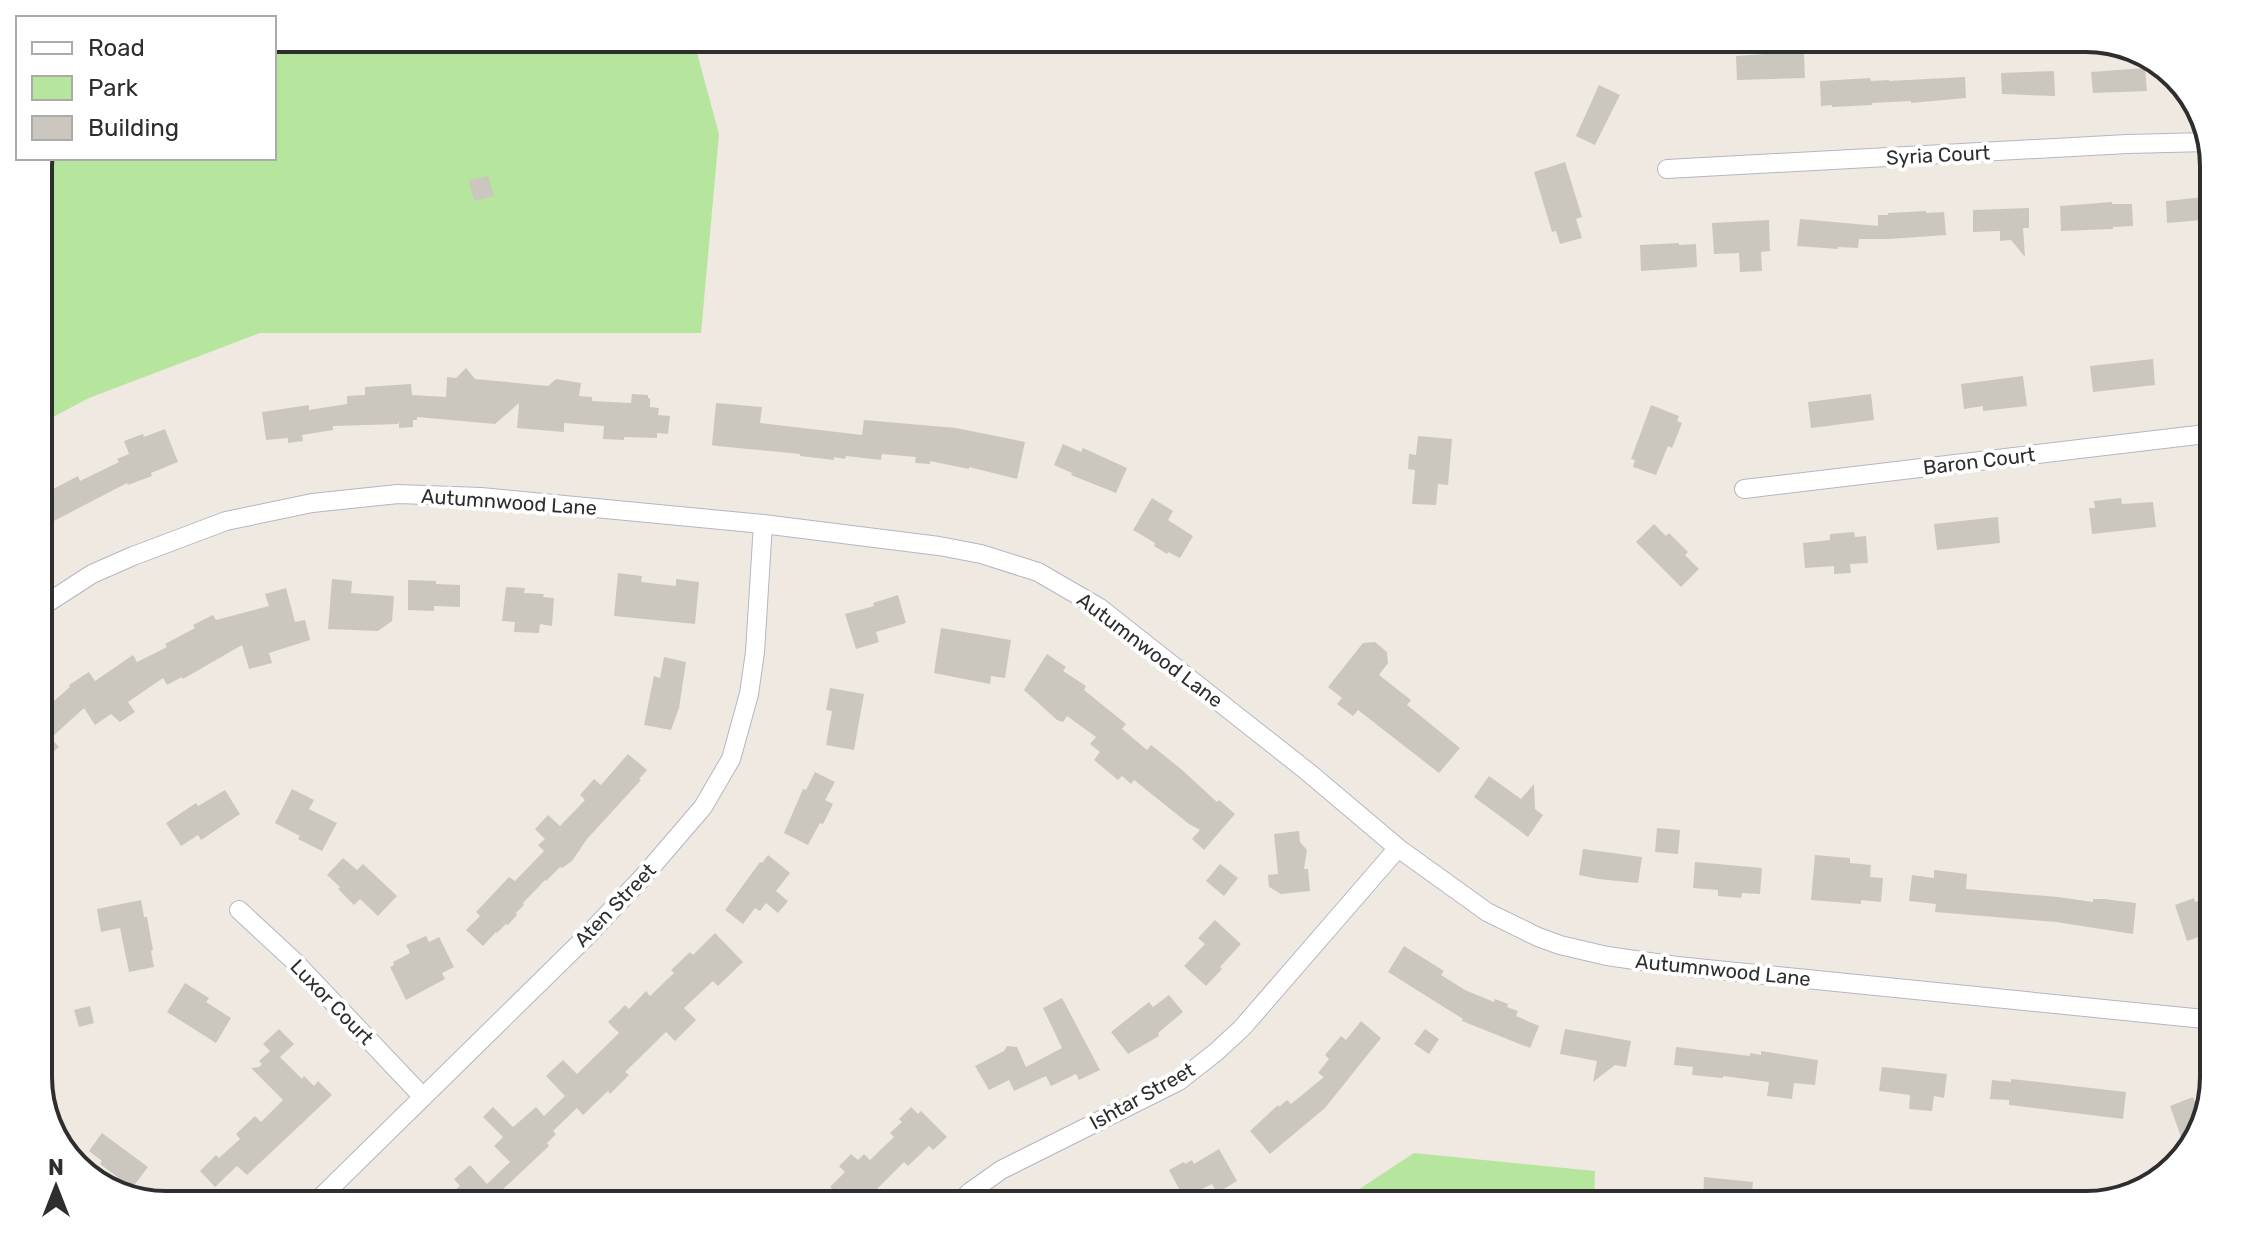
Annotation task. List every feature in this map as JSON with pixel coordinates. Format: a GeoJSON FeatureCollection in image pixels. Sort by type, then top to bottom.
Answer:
{"type":"FeatureCollection","features":[{"type":"Feature","properties":{"kind":"street","name":"Syria Court"},"geometry":{"type":"LineString","coordinates":[[1667,169],[2198,142]]}},
{"type":"Feature","properties":{"kind":"street","name":"Baron Court"},"geometry":{"type":"LineString","coordinates":[[1744,489],[2200,435]]}},
{"type":"Feature","properties":{"kind":"street","name":"Autumnwood Lane"},"geometry":{"type":"LineString","coordinates":[[52,600],[92,574],[226,521],[274,509],[398,494],[481,497],[763,524],[981,554],[1038,572],[1073,591],[1131,631],[1398,848],[1487,912],[1538,937],[1607,956],[2200,1019]]}},
{"type":"Feature","properties":{"kind":"street","name":"Aten Street"},"geometry":{"type":"LineString","coordinates":[[327,1191],[584,939],[687,827],[720,780],[731,759],[749,694],[755,652],[763,524]]}},
{"type":"Feature","properties":{"kind":"street","name":"Ishtar Street"},"geometry":{"type":"LineString","coordinates":[[971,1191],[1001,1170],[1179,1081],[1216,1052],[1261,1006],[1398,848]]}},
{"type":"Feature","properties":{"kind":"street","name":"Luxor Court"},"geometry":{"type":"LineString","coordinates":[[239,910],[294,961],[423,1097]]}},
{"type":"Feature","properties":{"kind":"green space"},"geometry":{"type":"Polygon","coordinates":[[[276,52],[697,52],[719,134],[701,333],[260,333],[89,398],[52,418],[52,160],[276,160],[276,52]]]}},
{"type":"Feature","properties":{"kind":"green space"},"geometry":{"type":"Polygon","coordinates":[[[1414,1153],[1595,1171],[1594,1191],[1356,1191],[1414,1153]]]}},
{"type":"Feature","properties":{"kind":"building"},"geometry":{"type":"Polygon","coordinates":[[[1804,54],[1805,78],[1737,80],[1736,56],[1804,54]]]}},
{"type":"Feature","properties":{"kind":"building"},"geometry":{"type":"Polygon","coordinates":[[[2144,68],[2147,91],[2093,93],[2091,72],[2144,68]]]}},
{"type":"Feature","properties":{"kind":"building"},"geometry":{"type":"Polygon","coordinates":[[[2054,71],[2055,96],[2002,94],[2001,73],[2054,71]]]}},
{"type":"Feature","properties":{"kind":"building"},"geometry":{"type":"Polygon","coordinates":[[[1965,77],[1966,98],[1821,106],[1820,81],[1965,77]]]}},
{"type":"Feature","properties":{"kind":"building"},"geometry":{"type":"Polygon","coordinates":[[[1599,85],[1620,95],[1595,145],[1576,136],[1599,85]]]}},
{"type":"Feature","properties":{"kind":"building"},"geometry":{"type":"Polygon","coordinates":[[[1565,162],[1582,217],[1576,219],[1582,238],[1560,244],[1556,231],[1552,232],[1534,172],[1565,162]]]}},
{"type":"Feature","properties":{"kind":"building"},"geometry":{"type":"Polygon","coordinates":[[[488,176],[494,196],[474,201],[469,180],[488,176]]]}},
{"type":"Feature","properties":{"kind":"building"},"geometry":{"type":"Polygon","coordinates":[[[2200,197],[2200,220],[2167,223],[2166,201],[2200,197]]]}},
{"type":"Feature","properties":{"kind":"building"},"geometry":{"type":"Polygon","coordinates":[[[2112,202],[2132,204],[2133,226],[2061,231],[2060,206],[2112,202]]]}},
{"type":"Feature","properties":{"kind":"building"},"geometry":{"type":"Polygon","coordinates":[[[2029,208],[2029,228],[2023,228],[2025,257],[2011,240],[2000,241],[2000,231],[1973,232],[1973,210],[2029,208]]]}},
{"type":"Feature","properties":{"kind":"building"},"geometry":{"type":"Polygon","coordinates":[[[1944,212],[1946,235],[1859,239],[1858,248],[1797,246],[1800,219],[1878,226],[1878,215],[1944,212]]]}},
{"type":"Feature","properties":{"kind":"building"},"geometry":{"type":"Polygon","coordinates":[[[1769,220],[1770,251],[1761,252],[1762,271],[1740,272],[1739,253],[1714,254],[1712,223],[1769,220]]]}},
{"type":"Feature","properties":{"kind":"building"},"geometry":{"type":"Polygon","coordinates":[[[1696,244],[1697,267],[1641,271],[1640,245],[1696,244]]]}},
{"type":"Feature","properties":{"kind":"building"},"geometry":{"type":"Polygon","coordinates":[[[2153,359],[2155,385],[2093,392],[2090,366],[2153,359]]]}},
{"type":"Feature","properties":{"kind":"building"},"geometry":{"type":"Polygon","coordinates":[[[466,368],[475,379],[548,386],[556,379],[581,383],[579,396],[592,397],[592,401],[631,403],[632,394],[648,395],[650,407],[659,408],[658,415],[670,416],[668,434],[657,433],[657,438],[624,437],[624,440],[603,439],[604,426],[564,423],[564,432],[517,428],[519,403],[495,424],[417,417],[413,420],[413,427],[399,428],[399,421],[398,424],[333,426],[333,430],[302,435],[303,441],[288,443],[288,438],[266,440],[262,412],[309,405],[309,410],[347,404],[347,396],[365,395],[365,387],[411,384],[412,395],[446,397],[447,377],[456,378],[466,368]]]}},
{"type":"Feature","properties":{"kind":"building"},"geometry":{"type":"Polygon","coordinates":[[[2023,376],[2027,406],[1983,411],[1983,406],[1964,409],[1961,384],[2023,376]]]}},
{"type":"Feature","properties":{"kind":"building"},"geometry":{"type":"Polygon","coordinates":[[[1871,394],[1874,420],[1811,428],[1808,402],[1871,394]]]}},
{"type":"Feature","properties":{"kind":"building"},"geometry":{"type":"Polygon","coordinates":[[[716,403],[762,407],[760,423],[862,435],[864,420],[956,428],[1025,442],[1017,479],[969,467],[930,461],[930,464],[915,463],[916,457],[882,454],[881,460],[846,456],[845,459],[834,457],[834,460],[717,446],[712,445],[716,403]]]}},
{"type":"Feature","properties":{"kind":"building"},"geometry":{"type":"Polygon","coordinates":[[[1651,405],[1679,416],[1677,421],[1682,423],[1656,475],[1633,467],[1635,460],[1631,459],[1651,405]]]}},
{"type":"Feature","properties":{"kind":"building"},"geometry":{"type":"Polygon","coordinates":[[[165,429],[178,462],[151,473],[152,476],[127,483],[52,522],[52,490],[78,476],[80,481],[119,462],[117,459],[129,454],[124,441],[143,434],[144,437],[165,429]]]}},
{"type":"Feature","properties":{"kind":"building"},"geometry":{"type":"Polygon","coordinates":[[[1418,436],[1452,439],[1448,485],[1438,484],[1436,505],[1412,504],[1415,470],[1408,469],[1409,454],[1416,455],[1418,436]]]}},
{"type":"Feature","properties":{"kind":"building"},"geometry":{"type":"Polygon","coordinates":[[[1063,444],[1081,452],[1083,448],[1127,468],[1116,493],[1054,465],[1063,444]]]}},
{"type":"Feature","properties":{"kind":"building"},"geometry":{"type":"Polygon","coordinates":[[[1152,498],[1173,511],[1168,520],[1193,536],[1180,558],[1167,554],[1133,530],[1152,498]]]}},
{"type":"Feature","properties":{"kind":"building"},"geometry":{"type":"Polygon","coordinates":[[[2121,498],[2122,504],[2153,502],[2156,527],[2092,534],[2089,508],[2095,508],[2094,501],[2121,498]]]}},
{"type":"Feature","properties":{"kind":"building"},"geometry":{"type":"Polygon","coordinates":[[[1998,517],[2000,543],[1937,550],[1934,524],[1998,517]]]}},
{"type":"Feature","properties":{"kind":"building"},"geometry":{"type":"Polygon","coordinates":[[[1654,524],[1666,536],[1669,533],[1688,552],[1685,555],[1699,569],[1681,587],[1636,542],[1654,524]]]}},
{"type":"Feature","properties":{"kind":"building"},"geometry":{"type":"Polygon","coordinates":[[[1854,532],[1855,537],[1866,536],[1868,563],[1850,564],[1851,573],[1834,574],[1834,566],[1805,568],[1803,543],[1830,540],[1830,534],[1854,532]]]}},
{"type":"Feature","properties":{"kind":"building"},"geometry":{"type":"Polygon","coordinates":[[[618,573],[642,576],[641,582],[676,586],[676,579],[699,582],[695,624],[614,616],[618,573]]]}},
{"type":"Feature","properties":{"kind":"building"},"geometry":{"type":"Polygon","coordinates":[[[332,579],[352,581],[351,593],[394,596],[392,621],[378,631],[328,629],[332,579]]]}},
{"type":"Feature","properties":{"kind":"building"},"geometry":{"type":"Polygon","coordinates":[[[408,580],[460,585],[460,607],[434,606],[434,611],[408,610],[408,580]]]}},
{"type":"Feature","properties":{"kind":"building"},"geometry":{"type":"Polygon","coordinates":[[[506,587],[525,588],[524,593],[554,598],[552,626],[540,624],[539,633],[514,632],[515,622],[502,621],[506,587]]]}},
{"type":"Feature","properties":{"kind":"building"},"geometry":{"type":"Polygon","coordinates":[[[286,588],[295,622],[305,620],[310,640],[269,653],[272,663],[249,669],[242,645],[183,679],[167,685],[163,678],[128,702],[135,712],[120,722],[111,714],[95,725],[84,708],[52,737],[52,703],[69,685],[89,672],[95,681],[133,655],[137,662],[167,647],[165,644],[213,615],[216,620],[269,606],[265,594],[286,588]]]}},
{"type":"Feature","properties":{"kind":"building"},"geometry":{"type":"Polygon","coordinates":[[[898,595],[906,623],[876,632],[879,642],[856,649],[845,614],[898,595]]]}},
{"type":"Feature","properties":{"kind":"building"},"geometry":{"type":"Polygon","coordinates":[[[941,628],[1011,640],[1005,678],[991,676],[990,684],[934,673],[941,628]]]}},
{"type":"Feature","properties":{"kind":"building"},"geometry":{"type":"Polygon","coordinates":[[[1375,642],[1387,652],[1388,663],[1379,675],[1411,700],[1407,705],[1460,748],[1439,773],[1358,710],[1353,716],[1337,704],[1342,698],[1328,687],[1363,643],[1375,642]]]}},
{"type":"Feature","properties":{"kind":"building"},"geometry":{"type":"Polygon","coordinates":[[[1047,654],[1066,667],[1063,671],[1086,686],[1084,690],[1126,724],[1122,729],[1147,750],[1151,745],[1235,814],[1204,850],[1192,839],[1200,830],[1134,780],[1131,784],[1122,776],[1118,780],[1094,760],[1100,752],[1090,744],[1096,737],[1067,716],[1063,722],[1057,720],[1024,690],[1047,654]]]}},
{"type":"Feature","properties":{"kind":"building"},"geometry":{"type":"Polygon","coordinates":[[[664,657],[686,662],[679,708],[671,730],[644,725],[654,676],[660,678],[664,657]]]}},
{"type":"Feature","properties":{"kind":"building"},"geometry":{"type":"Polygon","coordinates":[[[830,688],[864,694],[854,750],[826,745],[832,711],[826,710],[830,688]]]}},
{"type":"Feature","properties":{"kind":"building"},"geometry":{"type":"Polygon","coordinates":[[[52,739],[59,747],[52,753],[52,739]]]}},
{"type":"Feature","properties":{"kind":"building"},"geometry":{"type":"Polygon","coordinates":[[[628,754],[647,770],[641,780],[587,839],[572,861],[545,880],[508,925],[483,946],[466,930],[480,916],[476,912],[509,877],[515,881],[544,851],[538,845],[545,839],[535,829],[548,815],[560,826],[585,800],[580,795],[594,779],[601,785],[628,754]]]}},
{"type":"Feature","properties":{"kind":"building"},"geometry":{"type":"Polygon","coordinates":[[[815,772],[835,782],[825,800],[833,804],[808,845],[784,833],[803,789],[806,790],[815,772]]]}},
{"type":"Feature","properties":{"kind":"building"},"geometry":{"type":"Polygon","coordinates":[[[1489,776],[1521,799],[1534,784],[1535,809],[1543,815],[1528,837],[1474,797],[1489,776]]]}},
{"type":"Feature","properties":{"kind":"building"},"geometry":{"type":"Polygon","coordinates":[[[292,789],[314,800],[309,809],[337,823],[322,851],[275,823],[292,789]]]}},
{"type":"Feature","properties":{"kind":"building"},"geometry":{"type":"Polygon","coordinates":[[[225,790],[240,814],[201,840],[198,835],[181,846],[166,823],[196,803],[198,806],[225,790]]]}},
{"type":"Feature","properties":{"kind":"building"},"geometry":{"type":"Polygon","coordinates":[[[1657,828],[1680,830],[1678,854],[1655,852],[1657,828]]]}},
{"type":"Feature","properties":{"kind":"building"},"geometry":{"type":"Polygon","coordinates":[[[1299,831],[1300,842],[1307,850],[1304,869],[1308,869],[1310,891],[1281,894],[1269,887],[1268,875],[1278,874],[1274,834],[1299,831]]]}},
{"type":"Feature","properties":{"kind":"building"},"geometry":{"type":"Polygon","coordinates":[[[1583,849],[1642,857],[1638,883],[1579,875],[1583,849]]]}},
{"type":"Feature","properties":{"kind":"building"},"geometry":{"type":"Polygon","coordinates":[[[768,855],[790,873],[776,891],[788,901],[778,913],[766,903],[760,911],[755,908],[743,924],[725,910],[768,855]]]}},
{"type":"Feature","properties":{"kind":"building"},"geometry":{"type":"Polygon","coordinates":[[[1815,855],[1850,858],[1850,863],[1871,865],[1870,877],[1883,878],[1881,902],[1861,900],[1861,904],[1811,900],[1815,855]]]}},
{"type":"Feature","properties":{"kind":"building"},"geometry":{"type":"Polygon","coordinates":[[[343,858],[357,870],[363,864],[397,896],[378,916],[360,899],[354,905],[327,875],[343,858]]]}},
{"type":"Feature","properties":{"kind":"building"},"geometry":{"type":"Polygon","coordinates":[[[1695,862],[1762,868],[1760,894],[1742,893],[1741,898],[1718,896],[1718,890],[1693,888],[1695,862]]]}},
{"type":"Feature","properties":{"kind":"building"},"geometry":{"type":"Polygon","coordinates":[[[1220,864],[1238,878],[1224,896],[1206,881],[1220,864]]]}},
{"type":"Feature","properties":{"kind":"building"},"geometry":{"type":"Polygon","coordinates":[[[1934,870],[1967,874],[1966,889],[2093,902],[2093,899],[2104,899],[2136,903],[2133,934],[2056,922],[1935,912],[1936,904],[1909,901],[1912,875],[1934,878],[1934,870]]]}},
{"type":"Feature","properties":{"kind":"building"},"geometry":{"type":"Polygon","coordinates":[[[2194,898],[2195,902],[2200,900],[2200,936],[2187,941],[2175,905],[2194,898]]]}},
{"type":"Feature","properties":{"kind":"building"},"geometry":{"type":"Polygon","coordinates":[[[141,900],[144,917],[147,917],[154,967],[129,972],[120,928],[101,932],[97,909],[141,900]]]}},
{"type":"Feature","properties":{"kind":"building"},"geometry":{"type":"Polygon","coordinates":[[[1215,920],[1241,944],[1206,986],[1184,966],[1205,944],[1198,938],[1215,920]]]}},
{"type":"Feature","properties":{"kind":"building"},"geometry":{"type":"Polygon","coordinates":[[[715,933],[743,962],[718,986],[713,981],[684,1008],[696,1020],[675,1041],[666,1032],[625,1072],[629,1075],[610,1094],[608,1091],[583,1115],[577,1108],[553,1131],[556,1134],[547,1143],[549,1146],[501,1191],[455,1190],[460,1186],[454,1179],[470,1165],[487,1184],[510,1162],[494,1146],[503,1137],[483,1117],[493,1107],[513,1127],[536,1107],[544,1116],[565,1096],[546,1076],[563,1060],[577,1074],[619,1033],[608,1022],[625,1005],[629,1009],[646,991],[650,996],[674,973],[671,970],[690,952],[693,955],[715,933]]]}},
{"type":"Feature","properties":{"kind":"building"},"geometry":{"type":"Polygon","coordinates":[[[426,936],[429,942],[439,937],[454,967],[442,973],[445,979],[406,1000],[390,967],[410,953],[406,945],[426,936]]]}},
{"type":"Feature","properties":{"kind":"building"},"geometry":{"type":"Polygon","coordinates":[[[1404,946],[1444,971],[1441,975],[1465,990],[1494,1002],[1495,999],[1508,1004],[1507,1007],[1518,1011],[1516,1016],[1539,1026],[1530,1048],[1462,1021],[1388,972],[1404,946]]]}},
{"type":"Feature","properties":{"kind":"building"},"geometry":{"type":"Polygon","coordinates":[[[185,983],[209,998],[206,1002],[231,1018],[216,1043],[167,1012],[185,983]]]}},
{"type":"Feature","properties":{"kind":"building"},"geometry":{"type":"Polygon","coordinates":[[[1169,995],[1183,1012],[1158,1033],[1159,1036],[1128,1054],[1111,1032],[1149,1002],[1153,1007],[1169,995]]]}},
{"type":"Feature","properties":{"kind":"building"},"geometry":{"type":"Polygon","coordinates":[[[1062,998],[1100,1070],[1079,1080],[1076,1074],[1051,1086],[1046,1076],[1014,1091],[1009,1080],[989,1090],[975,1066],[1004,1051],[1007,1046],[1017,1047],[1026,1067],[1062,1048],[1043,1008],[1062,998]]]}},
{"type":"Feature","properties":{"kind":"building"},"geometry":{"type":"Polygon","coordinates":[[[90,1006],[94,1023],[79,1027],[74,1010],[90,1006]]]}},
{"type":"Feature","properties":{"kind":"building"},"geometry":{"type":"Polygon","coordinates":[[[1361,1021],[1381,1038],[1325,1108],[1270,1154],[1250,1131],[1278,1105],[1287,1100],[1291,1104],[1324,1077],[1318,1073],[1329,1059],[1325,1055],[1341,1036],[1346,1040],[1361,1021]]]}},
{"type":"Feature","properties":{"kind":"building"},"geometry":{"type":"Polygon","coordinates":[[[279,1029],[294,1044],[280,1057],[302,1079],[304,1076],[314,1086],[318,1081],[332,1095],[247,1175],[237,1166],[215,1187],[200,1171],[216,1155],[219,1158],[240,1139],[236,1134],[255,1116],[261,1122],[283,1100],[251,1068],[262,1064],[259,1061],[270,1051],[263,1044],[279,1029]]]}},
{"type":"Feature","properties":{"kind":"building"},"geometry":{"type":"Polygon","coordinates":[[[1425,1029],[1439,1039],[1429,1054],[1414,1044],[1425,1029]]]}},
{"type":"Feature","properties":{"kind":"building"},"geometry":{"type":"Polygon","coordinates":[[[1565,1029],[1631,1041],[1626,1067],[1615,1065],[1593,1082],[1597,1061],[1560,1054],[1565,1029]]]}},
{"type":"Feature","properties":{"kind":"building"},"geometry":{"type":"Polygon","coordinates":[[[1676,1047],[1750,1056],[1750,1053],[1761,1055],[1761,1051],[1818,1060],[1815,1085],[1794,1083],[1792,1099],[1767,1096],[1769,1082],[1692,1075],[1693,1067],[1674,1065],[1676,1047]]]}},
{"type":"Feature","properties":{"kind":"building"},"geometry":{"type":"Polygon","coordinates":[[[1882,1067],[1947,1074],[1944,1098],[1934,1096],[1932,1111],[1909,1109],[1910,1095],[1879,1091],[1882,1067]]]}},
{"type":"Feature","properties":{"kind":"building"},"geometry":{"type":"Polygon","coordinates":[[[2011,1079],[2126,1092],[2123,1119],[2009,1105],[2009,1100],[1990,1099],[1992,1080],[2011,1082],[2011,1079]]]}},
{"type":"Feature","properties":{"kind":"building"},"geometry":{"type":"Polygon","coordinates":[[[2193,1097],[2196,1106],[2182,1139],[2170,1106],[2193,1097]]]}},
{"type":"Feature","properties":{"kind":"building"},"geometry":{"type":"Polygon","coordinates":[[[911,1107],[918,1114],[921,1111],[947,1137],[933,1150],[929,1146],[908,1166],[904,1162],[875,1191],[834,1191],[830,1187],[845,1172],[839,1166],[851,1154],[858,1160],[864,1154],[870,1160],[894,1137],[890,1133],[902,1122],[899,1119],[911,1107]]]}},
{"type":"Feature","properties":{"kind":"building"},"geometry":{"type":"Polygon","coordinates":[[[102,1133],[148,1167],[133,1186],[100,1164],[102,1161],[96,1156],[96,1147],[92,1147],[102,1133]]]}},
{"type":"Feature","properties":{"kind":"building"},"geometry":{"type":"Polygon","coordinates":[[[1219,1149],[1237,1181],[1220,1191],[1216,1191],[1212,1184],[1198,1191],[1180,1191],[1169,1170],[1192,1160],[1194,1164],[1219,1149]]]}},
{"type":"Feature","properties":{"kind":"building"},"geometry":{"type":"Polygon","coordinates":[[[1704,1177],[1753,1182],[1752,1191],[1704,1191],[1704,1177]]]}}]}
